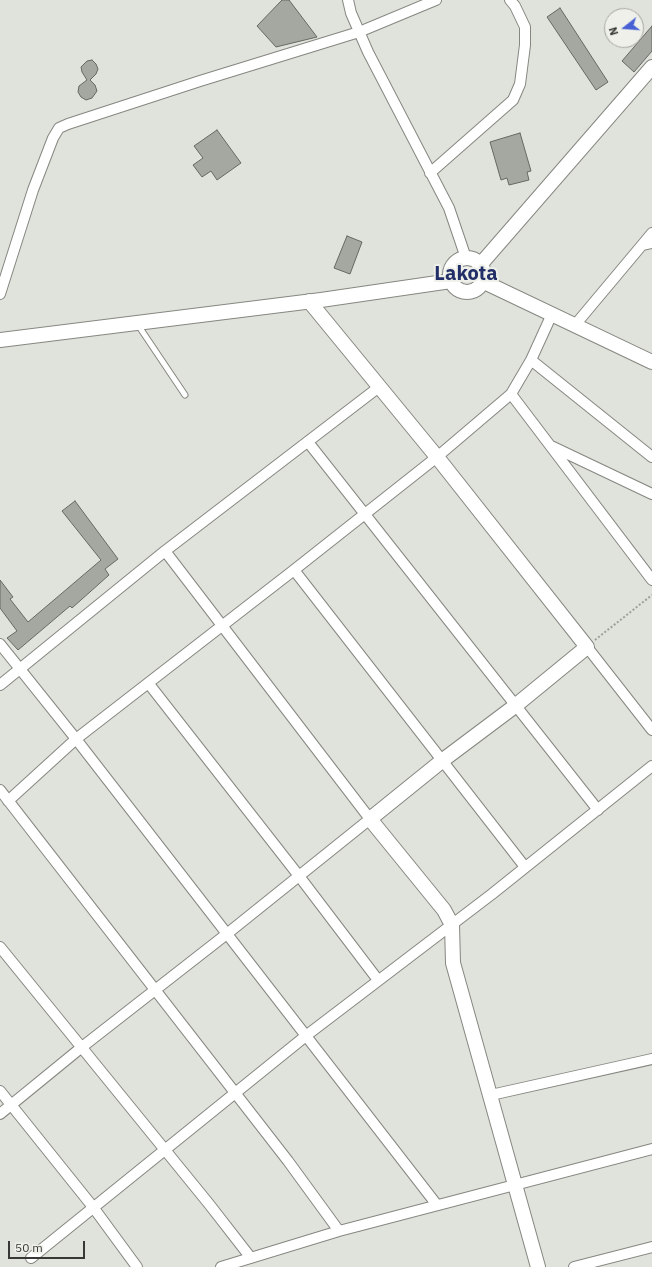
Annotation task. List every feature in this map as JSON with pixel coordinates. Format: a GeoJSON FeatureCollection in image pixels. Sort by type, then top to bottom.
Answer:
{"type":"FeatureCollection","features":[{"type":"Feature","properties":{"kind":"street"},"geometry":{"type":"LineString","coordinates":[[348,0],[351,13],[368,52],[449,208],[466,258]]}},
{"type":"Feature","properties":{"kind":"street"},"geometry":{"type":"LineString","coordinates":[[0,294],[33,190],[53,138],[59,128],[193,83],[359,32],[436,0]]}},
{"type":"Feature","properties":{"kind":"street"},"geometry":{"type":"LineString","coordinates":[[430,173],[513,100],[520,84],[525,45],[525,27],[515,6],[510,0]]}},
{"type":"Feature","properties":{"kind":"street"},"geometry":{"type":"LineString","coordinates":[[480,265],[650,73]]}},
{"type":"Feature","properties":{"kind":"street"},"geometry":{"type":"LineString","coordinates":[[575,325],[647,244],[652,232]]}},
{"type":"Feature","properties":{"kind":"street"},"geometry":{"type":"LineString","coordinates":[[466,258],[474,260],[480,265],[483,270],[482,281],[476,289],[467,291],[458,288],[451,281],[452,267],[458,260],[466,258]]}},
{"type":"Feature","properties":{"kind":"street"},"geometry":{"type":"LineString","coordinates":[[0,340],[309,301],[451,281]]}},
{"type":"Feature","properties":{"kind":"street"},"geometry":{"type":"LineString","coordinates":[[482,281],[652,362]]}},
{"type":"Feature","properties":{"kind":"street"},"geometry":{"type":"LineString","coordinates":[[309,301],[436,456],[652,730]]}},
{"type":"Feature","properties":{"kind":"street"},"geometry":{"type":"LineString","coordinates":[[8,801],[76,739],[149,684],[294,570],[511,394],[531,360],[552,314]]}},
{"type":"Feature","properties":{"kind":"street"},"geometry":{"type":"LineString","coordinates":[[531,360],[652,457]]}},
{"type":"Feature","properties":{"kind":"street"},"geometry":{"type":"LineString","coordinates":[[0,685],[165,551],[379,388]]}},
{"type":"Feature","properties":{"kind":"street"},"geometry":{"type":"LineString","coordinates":[[511,394],[548,445],[652,580]]}},
{"type":"Feature","properties":{"kind":"street"},"geometry":{"type":"LineString","coordinates":[[308,442],[598,810]]}},
{"type":"Feature","properties":{"kind":"street"},"geometry":{"type":"LineString","coordinates":[[548,445],[652,494]]}},
{"type":"Feature","properties":{"kind":"street"},"geometry":{"type":"LineString","coordinates":[[165,551],[370,819],[444,910],[452,925],[453,963],[538,1267]]}},
{"type":"Feature","properties":{"kind":"street"},"geometry":{"type":"LineString","coordinates":[[294,570],[525,867]]}},
{"type":"Feature","properties":{"kind":"street"},"geometry":{"type":"LineString","coordinates":[[0,644],[228,933],[437,1205]]}},
{"type":"Feature","properties":{"kind":"street"},"geometry":{"type":"LineString","coordinates":[[0,1114],[82,1046],[228,933],[443,760],[515,706],[587,647]]}},
{"type":"Feature","properties":{"kind":"street"},"geometry":{"type":"LineString","coordinates":[[149,684],[378,980]]}},
{"type":"Feature","properties":{"kind":"street"},"geometry":{"type":"LineString","coordinates":[[31,1258],[236,1094],[307,1035],[452,925],[652,766]]}},
{"type":"Feature","properties":{"kind":"street"},"geometry":{"type":"LineString","coordinates":[[0,790],[236,1094],[339,1231]]}},
{"type":"Feature","properties":{"kind":"street"},"geometry":{"type":"LineString","coordinates":[[0,947],[166,1150],[251,1258]]}},
{"type":"Feature","properties":{"kind":"street"},"geometry":{"type":"LineString","coordinates":[[491,1095],[652,1059]]}},
{"type":"Feature","properties":{"kind":"street"},"geometry":{"type":"LineString","coordinates":[[0,1091],[93,1207],[137,1267]]}},
{"type":"Feature","properties":{"kind":"street"},"geometry":{"type":"LineString","coordinates":[[221,1267],[339,1231],[652,1149]]}},
{"type":"Feature","properties":{"kind":"street"},"geometry":{"type":"LineString","coordinates":[[574,1267],[652,1247]]}},
{"type":"Feature","properties":{"kind":"lane"},"geometry":{"type":"LineString","coordinates":[[137,322],[185,395]]}},
{"type":"Feature","properties":{"kind":"path"},"geometry":{"type":"LineString","coordinates":[[587,647],[652,595]]}},
{"type":"Feature","properties":{"kind":"building"},"geometry":{"type":"Polygon","coordinates":[[[282,0],[289,0],[317,37],[276,47],[257,26],[282,0]]]}},
{"type":"Feature","properties":{"kind":"building"},"geometry":{"type":"Polygon","coordinates":[[[560,8],[608,82],[596,90],[547,17],[560,8]]]}},
{"type":"Feature","properties":{"kind":"building"},"geometry":{"type":"Polygon","coordinates":[[[652,26],[652,51],[634,72],[622,61],[633,48],[644,48],[644,35],[652,26]]]}},
{"type":"Feature","properties":{"kind":"building"},"geometry":{"type":"Polygon","coordinates":[[[92,60],[98,69],[96,74],[90,80],[95,85],[97,91],[92,98],[86,100],[81,97],[78,92],[79,86],[87,80],[81,67],[87,61],[92,60]]]}},
{"type":"Feature","properties":{"kind":"building"},"geometry":{"type":"Polygon","coordinates":[[[217,130],[241,163],[217,180],[211,171],[202,177],[193,165],[203,158],[194,146],[217,130]]]}},
{"type":"Feature","properties":{"kind":"building"},"geometry":{"type":"Polygon","coordinates":[[[520,133],[531,171],[527,172],[529,180],[509,185],[507,178],[501,180],[490,142],[520,133]]]}},
{"type":"Feature","properties":{"kind":"building"},"geometry":{"type":"Polygon","coordinates":[[[347,236],[362,242],[350,274],[334,268],[347,236]]]}},
{"type":"Feature","properties":{"kind":"building"},"geometry":{"type":"Polygon","coordinates":[[[75,501],[118,559],[105,569],[109,575],[72,608],[70,606],[18,650],[7,638],[17,631],[0,608],[0,580],[13,597],[10,599],[28,622],[101,560],[62,511],[75,501]]]}},
{"type":"Feature","properties":{"kind":"district","name":"Lakota"},"geometry":{"type":"Point","coordinates":[466,274]}}]}
